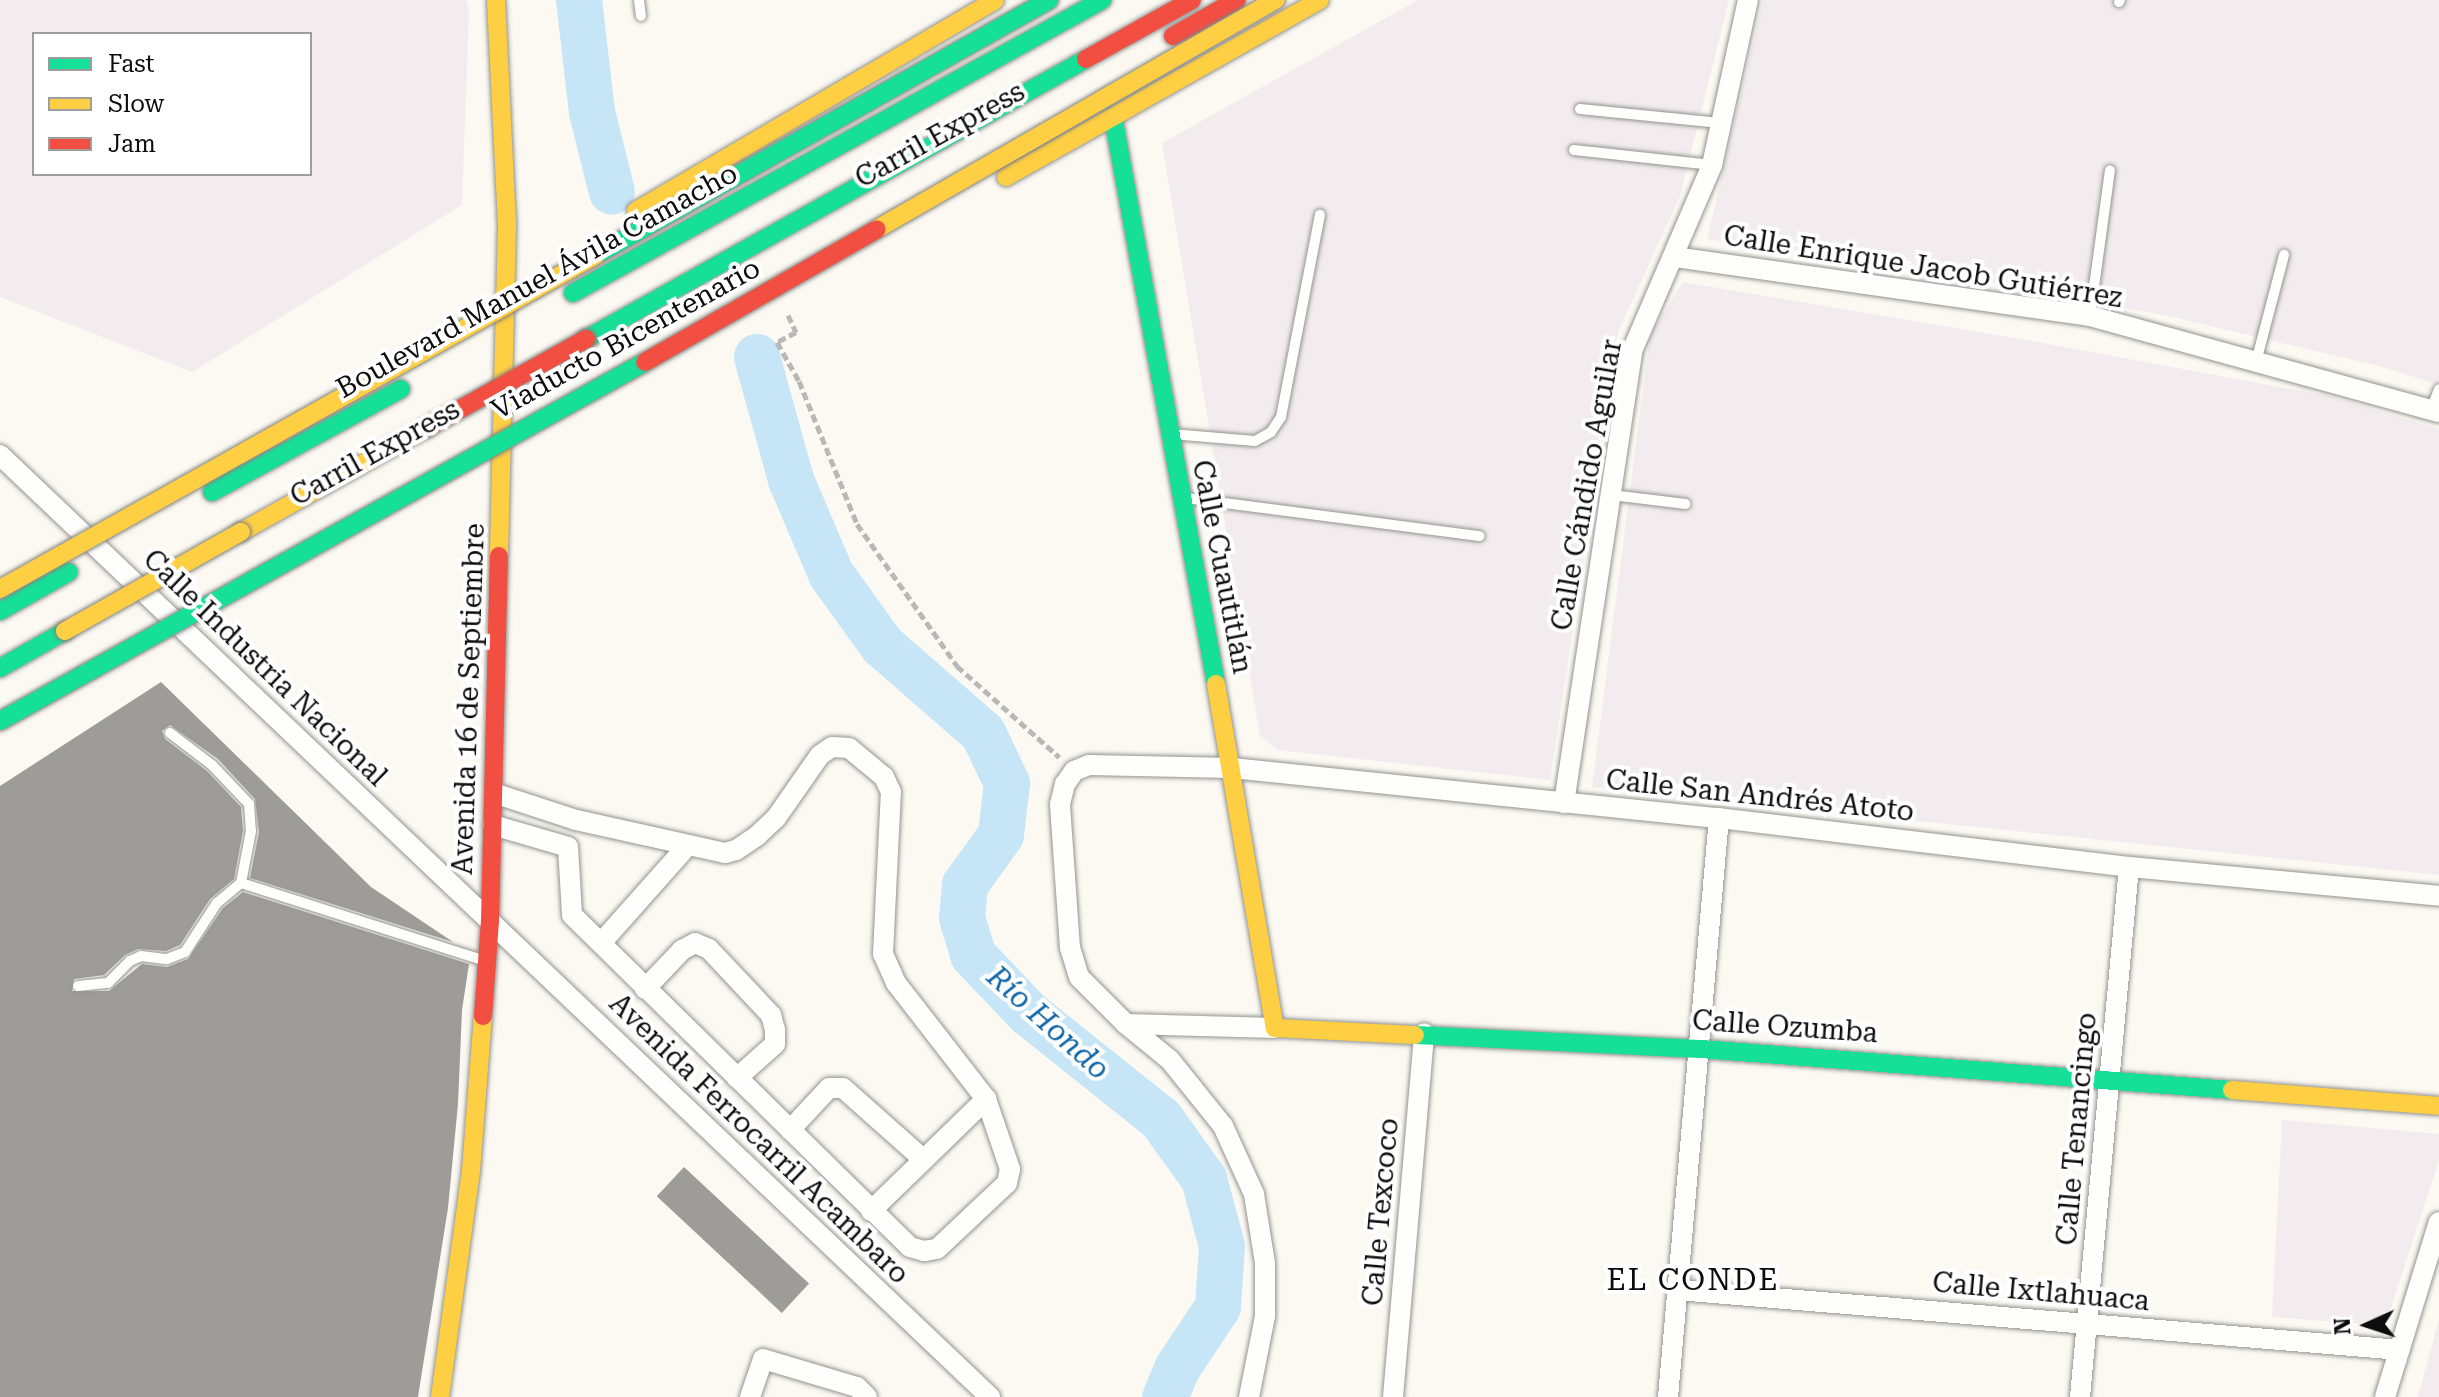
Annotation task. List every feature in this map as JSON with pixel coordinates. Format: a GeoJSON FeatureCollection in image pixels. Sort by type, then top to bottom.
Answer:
{"type":"FeatureCollection","features":[{"type":"Feature","properties":{"kind":"main road","name":"Avenida 16 de Septiembre"},"geometry":{"type":"LineString","coordinates":[[440,1397],[471,1171],[490,921],[507,225],[496,0]]}},
{"type":"Feature","properties":{"kind":"main road"},"geometry":{"type":"LineString","coordinates":[[534,270],[958,16],[995,0]]}},
{"type":"Feature","properties":{"kind":"main road"},"geometry":{"type":"LineString","coordinates":[[0,589],[1049,0]]}},
{"type":"Feature","properties":{"kind":"main road","name":"Boulevard Manuel Ávila Camacho"},"geometry":{"type":"LineString","coordinates":[[567,297],[1102,0]]}},
{"type":"Feature","properties":{"kind":"main road"},"geometry":{"type":"LineString","coordinates":[[0,668],[1192,0]]}},
{"type":"Feature","properties":{"kind":"main road"},"geometry":{"type":"LineString","coordinates":[[1154,47],[1237,0]]}},
{"type":"Feature","properties":{"kind":"main road","name":"Viaducto Bicentenario"},"geometry":{"type":"LineString","coordinates":[[0,721],[661,353],[1276,0]]}},
{"type":"Feature","properties":{"kind":"main road"},"geometry":{"type":"LineString","coordinates":[[607,399],[1320,0]]}},
{"type":"Feature","properties":{"kind":"main road","name":"Calle Cuautitlán"},"geometry":{"type":"LineString","coordinates":[[1113,116],[1180,497],[1232,768],[1275,1028]]}},
{"type":"Feature","properties":{"kind":"main road"},"geometry":{"type":"LineString","coordinates":[[798,293],[917,154]]}},
{"type":"Feature","properties":{"kind":"main road","name":"Boulevard Manuel Ávila Camacho"},"geometry":{"type":"LineString","coordinates":[[481,345],[521,322]]}},
{"type":"Feature","properties":{"kind":"main road"},"geometry":{"type":"LineString","coordinates":[[168,475],[416,334]]}},
{"type":"Feature","properties":{"kind":"main road","name":"Boulevard Manuel Ávila Camacho"},"geometry":{"type":"LineString","coordinates":[[206,496],[408,385]]}},
{"type":"Feature","properties":{"kind":"main road","name":"Carril Express"},"geometry":{"type":"LineString","coordinates":[[488,421],[515,406]]}},
{"type":"Feature","properties":{"kind":"main road"},"geometry":{"type":"LineString","coordinates":[[270,590],[459,484]]}},
{"type":"Feature","properties":{"kind":"main road"},"geometry":{"type":"LineString","coordinates":[[0,611],[121,543]]}},
{"type":"Feature","properties":{"kind":"main road"},"geometry":{"type":"LineString","coordinates":[[144,614],[170,600]]}},
{"type":"Feature","properties":{"kind":"main road"},"geometry":{"type":"LineString","coordinates":[[0,740],[113,677]]}},
{"type":"Feature","properties":{"kind":"main road","name":"Calle Ozumba"},"geometry":{"type":"LineString","coordinates":[[1275,1028],[1701,1049],[2439,1106]]}},
{"type":"Feature","properties":{"kind":"street","name":"Calle Cándido Aguilar"},"geometry":{"type":"LineString","coordinates":[[1564,803],[1632,351],[1712,165],[1748,0]]}},
{"type":"Feature","properties":{"kind":"street","name":"Calle Enrique Jacob Gutiérrez"},"geometry":{"type":"LineString","coordinates":[[1675,257],[2090,316],[2435,411]]}},
{"type":"Feature","properties":{"kind":"street","name":"Calle Industria Nacional"},"geometry":{"type":"LineString","coordinates":[[0,455],[490,921]]}},
{"type":"Feature","properties":{"kind":"street"},"geometry":{"type":"LineString","coordinates":[[494,793],[576,820],[715,853],[736,850],[776,818],[820,755],[832,747],[849,748],[884,777],[891,792],[893,810],[883,954],[896,983],[986,1099],[1010,1169],[1007,1183],[937,1249],[924,1251],[910,1247],[572,915],[568,847],[576,820]]}},
{"type":"Feature","properties":{"kind":"street","name":"Calle San Andrés Atoto"},"geometry":{"type":"LineString","coordinates":[[1074,771],[1089,765],[1232,768],[1719,818],[2129,867],[2439,896]]}},
{"type":"Feature","properties":{"kind":"street"},"geometry":{"type":"LineString","coordinates":[[1074,771],[1065,784],[1060,804],[1070,948],[1079,977],[1126,1024],[1170,1060],[1223,1126],[1254,1194],[1265,1263],[1265,1316],[1249,1397]]}},
{"type":"Feature","properties":{"kind":"street"},"geometry":{"type":"LineString","coordinates":[[1668,1397],[1719,818]]}},
{"type":"Feature","properties":{"kind":"street"},"geometry":{"type":"LineString","coordinates":[[493,825],[568,847]]}},
{"type":"Feature","properties":{"kind":"street"},"geometry":{"type":"LineString","coordinates":[[601,943],[688,845]]}},
{"type":"Feature","properties":{"kind":"street","name":"Calle Tenancingo"},"geometry":{"type":"LineString","coordinates":[[2080,1397],[2129,867]]}},
{"type":"Feature","properties":{"kind":"street","name":"Avenida Ferrocarril Acambaro"},"geometry":{"type":"LineString","coordinates":[[490,921],[990,1397]]}},
{"type":"Feature","properties":{"kind":"street"},"geometry":{"type":"LineString","coordinates":[[645,989],[682,950],[695,943],[709,949],[771,1015],[775,1030],[775,1044],[737,1078]]}},
{"type":"Feature","properties":{"kind":"street","name":"Calle Ozumba"},"geometry":{"type":"LineString","coordinates":[[1126,1024],[1275,1028]]}},
{"type":"Feature","properties":{"kind":"street","name":"Calle Texcoco"},"geometry":{"type":"LineString","coordinates":[[1393,1397],[1424,1033]]}},
{"type":"Feature","properties":{"kind":"street"},"geometry":{"type":"LineString","coordinates":[[790,1130],[829,1088],[843,1088],[924,1160]]}},
{"type":"Feature","properties":{"kind":"street"},"geometry":{"type":"LineString","coordinates":[[871,1211],[986,1099]]}},
{"type":"Feature","properties":{"kind":"street"},"geometry":{"type":"LineString","coordinates":[[2385,1397],[2439,1222]]}},
{"type":"Feature","properties":{"kind":"street","name":"Calle Ixtlahuaca"},"geometry":{"type":"LineString","coordinates":[[1677,1290],[2400,1350]]}},
{"type":"Feature","properties":{"kind":"street"},"geometry":{"type":"LineString","coordinates":[[750,1397],[763,1359],[857,1387],[867,1397]]}},
{"type":"Feature","properties":{"kind":"lane"},"geometry":{"type":"LineString","coordinates":[[639,0],[641,16]]}},
{"type":"Feature","properties":{"kind":"lane"},"geometry":{"type":"LineString","coordinates":[[1580,109],[1720,123]]}},
{"type":"Feature","properties":{"kind":"lane"},"geometry":{"type":"LineString","coordinates":[[1574,150],[1712,165]]}},
{"type":"Feature","properties":{"kind":"lane"},"geometry":{"type":"LineString","coordinates":[[2090,316],[2110,170]]}},
{"type":"Feature","properties":{"kind":"lane"},"geometry":{"type":"LineString","coordinates":[[1169,433],[1255,441],[1271,432],[1281,417],[1320,215]]}},
{"type":"Feature","properties":{"kind":"lane"},"geometry":{"type":"LineString","coordinates":[[2256,362],[2284,255]]}},
{"type":"Feature","properties":{"kind":"lane"},"geometry":{"type":"LineString","coordinates":[[2435,411],[2439,389]]}},
{"type":"Feature","properties":{"kind":"lane"},"geometry":{"type":"LineString","coordinates":[[1612,495],[1685,504]]}},
{"type":"Feature","properties":{"kind":"lane"},"geometry":{"type":"LineString","coordinates":[[1180,497],[1480,536]]}},
{"type":"Feature","properties":{"kind":"lane"},"geometry":{"type":"LineString","coordinates":[[78,986],[108,983],[130,961],[141,956],[167,959],[185,952],[217,903],[241,883],[251,831],[249,804],[212,765],[170,733]]}},
{"type":"Feature","properties":{"kind":"lane"},"geometry":{"type":"LineString","coordinates":[[241,883],[487,961]]}},
{"type":"Feature","properties":{"kind":"path"},"geometry":{"type":"LineString","coordinates":[[796,332],[777,342],[799,381],[857,524],[957,666],[1074,771]]}},
{"type":"Feature","properties":{"kind":"shaded area"},"geometry":{"type":"Polygon","coordinates":[[[0,0],[466,0],[469,12],[462,205],[192,372],[0,297],[0,0]]]}},
{"type":"Feature","properties":{"kind":"shaded area"},"geometry":{"type":"Polygon","coordinates":[[[1418,0],[1729,0],[1680,196],[1618,332],[1550,780],[1277,750],[1260,736],[1162,143],[1418,0]]]}},
{"type":"Feature","properties":{"kind":"shaded area"},"geometry":{"type":"Polygon","coordinates":[[[1763,0],[2439,0],[2439,385],[2383,367],[2168,316],[1954,276],[1707,239],[1763,0]]]}},
{"type":"Feature","properties":{"kind":"shaded area"},"geometry":{"type":"Polygon","coordinates":[[[1683,282],[2026,340],[2329,396],[2439,429],[2439,875],[1592,787],[1650,335],[1683,282]]]}},
{"type":"Feature","properties":{"kind":"shaded area"},"geometry":{"type":"Polygon","coordinates":[[[2282,1120],[2439,1134],[2439,1160],[2387,1321],[2378,1325],[2272,1317],[2282,1120]]]}},
{"type":"Feature","properties":{"kind":"shaded area"},"geometry":{"type":"Polygon","coordinates":[[[2439,1319],[2439,1397],[2418,1397],[2439,1319]]]}},
{"type":"Feature","properties":{"kind":"building"},"geometry":{"type":"Polygon","coordinates":[[[161,682],[371,887],[453,942],[250,878],[259,832],[255,799],[218,759],[170,725],[162,731],[165,739],[207,771],[241,807],[243,831],[234,879],[210,899],[180,945],[166,951],[138,949],[125,955],[104,975],[74,979],[72,991],[109,991],[142,964],[167,967],[188,959],[223,908],[243,892],[469,964],[462,1010],[458,1104],[448,1208],[418,1397],[0,1397],[0,786],[161,682]]]}},
{"type":"Feature","properties":{"kind":"building"},"geometry":{"type":"Polygon","coordinates":[[[684,1167],[809,1284],[782,1313],[657,1196],[684,1167]]]}},
{"type":"Feature","properties":{"kind":"waterway"},"geometry":{"type":"LineString","coordinates":[[579,0],[592,112],[612,192]]}},
{"type":"Feature","properties":{"kind":"waterway","name":"Río Hondo"},"geometry":{"type":"LineString","coordinates":[[757,357],[791,480],[831,574],[882,645],[983,733],[1007,783],[1001,835],[965,885],[962,918],[973,955],[1028,1013],[1161,1119],[1204,1179],[1222,1246],[1218,1307],[1178,1367],[1165,1397]]}},
{"type":"Feature","properties":{"kind":"traffic: fast"},"geometry":{"type":"LineString","coordinates":[[596,255],[1049,0]]}},
{"type":"Feature","properties":{"kind":"traffic: fast"},"geometry":{"type":"LineString","coordinates":[[573,293],[1102,0]]}},
{"type":"Feature","properties":{"kind":"traffic: fast"},"geometry":{"type":"LineString","coordinates":[[586,339],[1086,59]]}},
{"type":"Feature","properties":{"kind":"traffic: fast"},"geometry":{"type":"LineString","coordinates":[[1113,116],[1216,684]]}},
{"type":"Feature","properties":{"kind":"traffic: fast"},"geometry":{"type":"LineString","coordinates":[[0,721],[645,362]]}},
{"type":"Feature","properties":{"kind":"traffic: fast"},"geometry":{"type":"LineString","coordinates":[[212,492],[401,389]]}},
{"type":"Feature","properties":{"kind":"traffic: fast"},"geometry":{"type":"LineString","coordinates":[[0,611],[69,572]]}},
{"type":"Feature","properties":{"kind":"traffic: fast"},"geometry":{"type":"LineString","coordinates":[[0,668],[65,631]]}},
{"type":"Feature","properties":{"kind":"traffic: fast"},"geometry":{"type":"LineString","coordinates":[[1415,1035],[1701,1049],[2232,1090]]}},
{"type":"Feature","properties":{"kind":"traffic: slow"},"geometry":{"type":"LineString","coordinates":[[496,0],[507,225],[499,556]]}},
{"type":"Feature","properties":{"kind":"traffic: slow"},"geometry":{"type":"LineString","coordinates":[[636,211],[995,0]]}},
{"type":"Feature","properties":{"kind":"traffic: slow"},"geometry":{"type":"LineString","coordinates":[[877,229],[1276,0]]}},
{"type":"Feature","properties":{"kind":"traffic: slow"},"geometry":{"type":"LineString","coordinates":[[1006,177],[1320,0]]}},
{"type":"Feature","properties":{"kind":"traffic: slow"},"geometry":{"type":"LineString","coordinates":[[0,589],[596,255]]}},
{"type":"Feature","properties":{"kind":"traffic: slow"},"geometry":{"type":"LineString","coordinates":[[241,532],[428,427]]}},
{"type":"Feature","properties":{"kind":"traffic: slow"},"geometry":{"type":"LineString","coordinates":[[65,631],[241,532]]}},
{"type":"Feature","properties":{"kind":"traffic: slow"},"geometry":{"type":"LineString","coordinates":[[1216,684],[1275,1028],[1415,1035]]}},
{"type":"Feature","properties":{"kind":"traffic: slow"},"geometry":{"type":"LineString","coordinates":[[440,1397],[471,1171],[483,1016]]}},
{"type":"Feature","properties":{"kind":"traffic: slow"},"geometry":{"type":"LineString","coordinates":[[2232,1090],[2439,1106]]}},
{"type":"Feature","properties":{"kind":"traffic: jam"},"geometry":{"type":"LineString","coordinates":[[1086,59],[1192,0]]}},
{"type":"Feature","properties":{"kind":"traffic: jam"},"geometry":{"type":"LineString","coordinates":[[1173,36],[1237,0]]}},
{"type":"Feature","properties":{"kind":"traffic: jam"},"geometry":{"type":"LineString","coordinates":[[645,362],[877,229]]}},
{"type":"Feature","properties":{"kind":"traffic: jam"},"geometry":{"type":"LineString","coordinates":[[428,427],[586,339]]}},
{"type":"Feature","properties":{"kind":"traffic: jam"},"geometry":{"type":"LineString","coordinates":[[483,1016],[490,921],[499,556]]}},
{"type":"Feature","properties":{"kind":"district","name":"EL CONDE"},"geometry":{"type":"Point","coordinates":[1693,1280]}}]}
